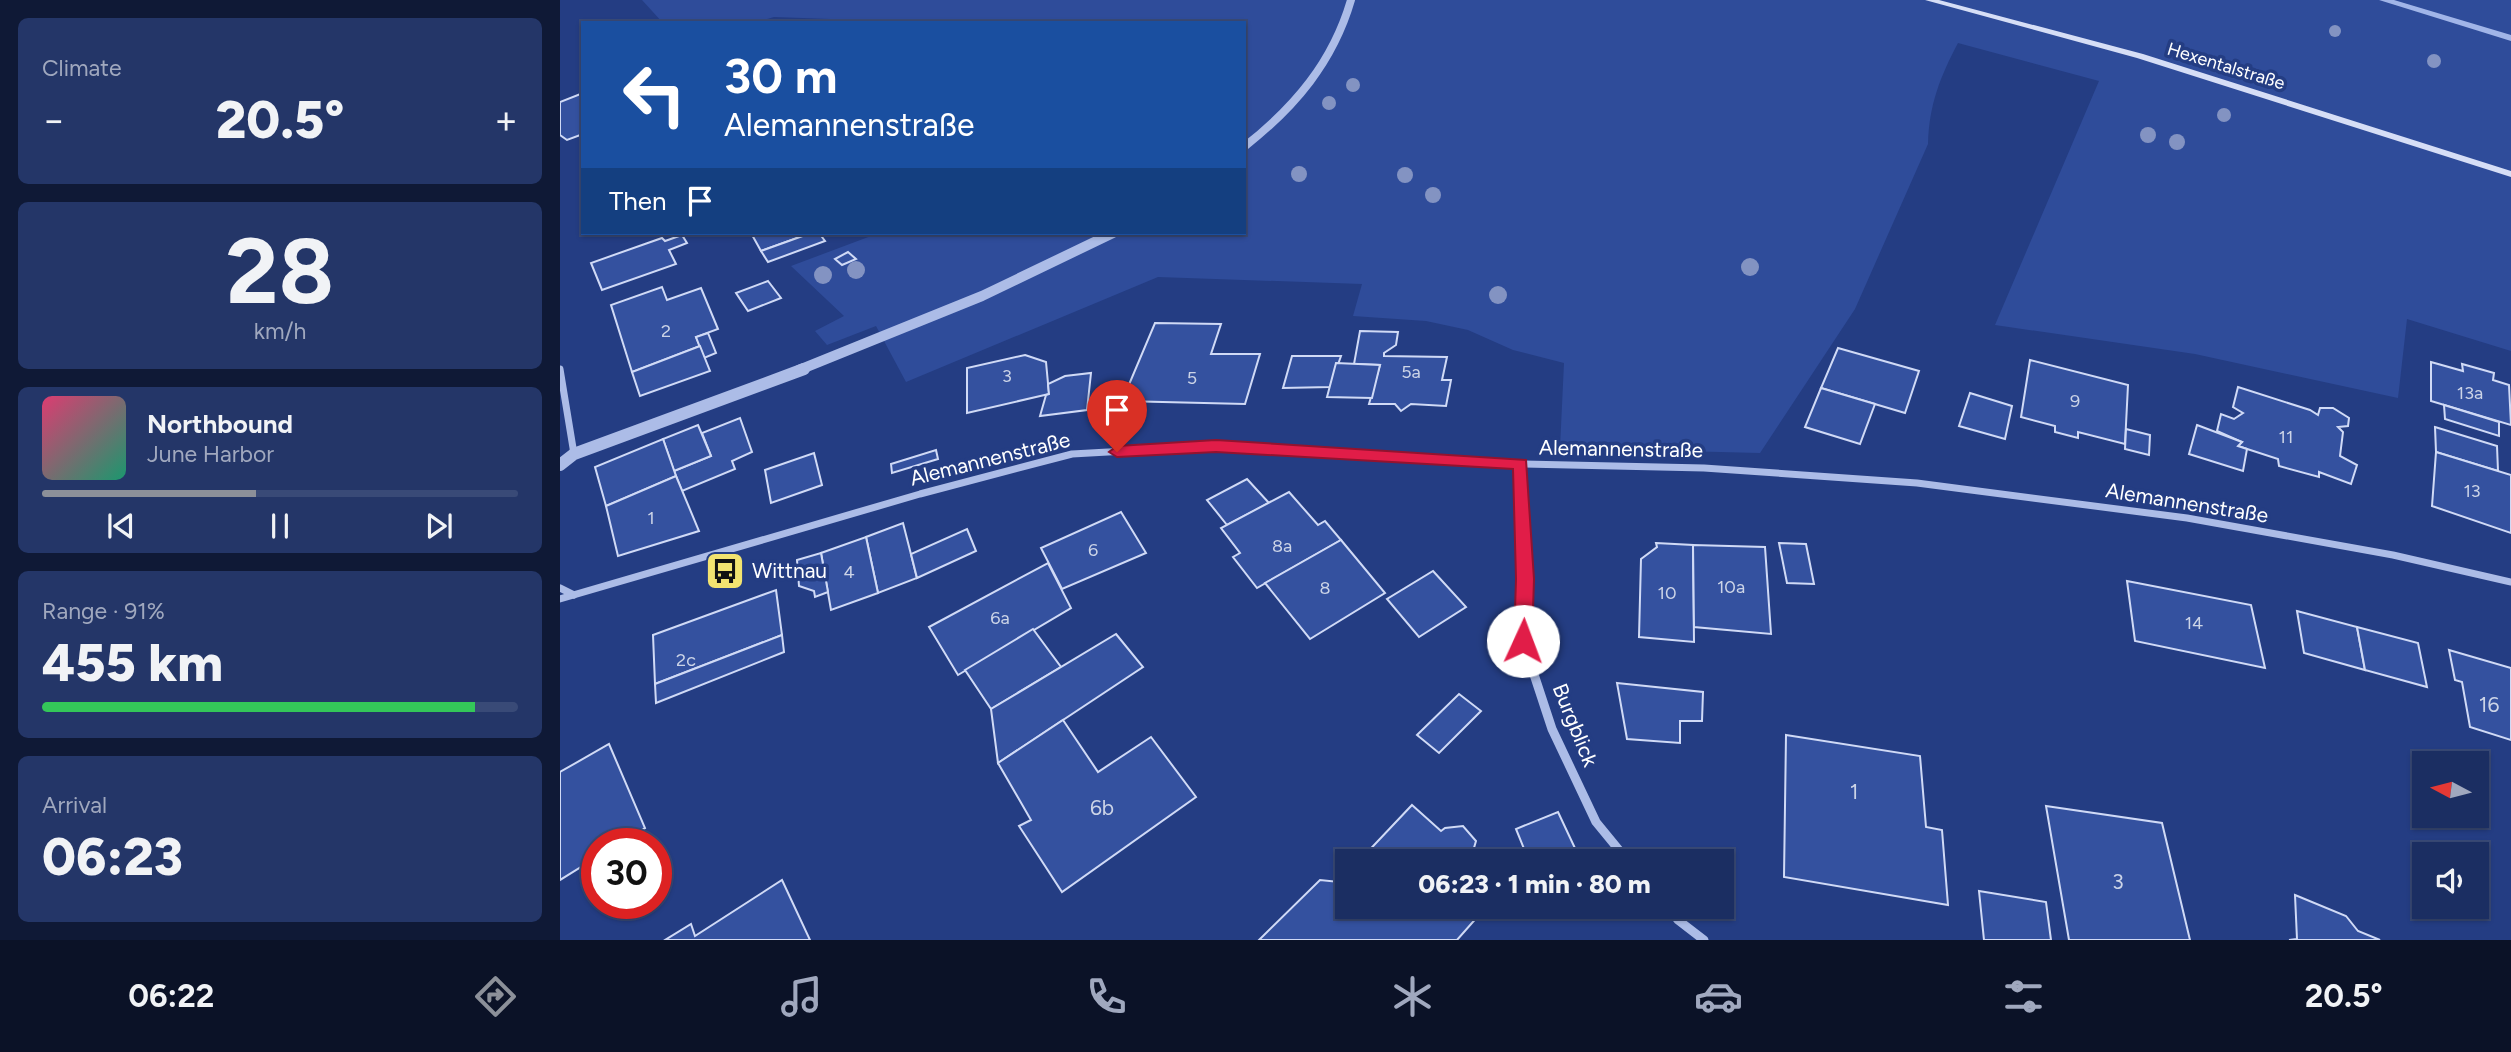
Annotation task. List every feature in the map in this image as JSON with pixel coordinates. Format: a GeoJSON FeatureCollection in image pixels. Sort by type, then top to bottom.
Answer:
{"type":"FeatureCollection","features":[{"type":"Feature","properties":{"kind":"main road","name":"Hexentalstraße"},"geometry":{"type":"LineString","coordinates":[[1928,0],[2140,56],[2511,174]]}},
{"type":"Feature","properties":{"kind":"street"},"geometry":{"type":"LineString","coordinates":[[1246,146],[1268,130],[1319,72],[1336,47],[1351,0]]}},
{"type":"Feature","properties":{"kind":"street"},"geometry":{"type":"LineString","coordinates":[[560,465],[574,454],[878,342],[1039,272],[1109,235]]}},
{"type":"Feature","properties":{"kind":"street"},"geometry":{"type":"LineString","coordinates":[[560,369],[574,454]]}},
{"type":"Feature","properties":{"kind":"street","name":"Alemannenstraße"},"geometry":{"type":"LineString","coordinates":[[560,599],[919,494],[1072,454],[1216,446],[1521,464],[1704,468],[1917,483],[2187,518],[2393,555],[2511,582]]}},
{"type":"Feature","properties":{"kind":"street","name":"Burgblick"},"geometry":{"type":"LineString","coordinates":[[1521,464],[1525,579],[1523,641],[1552,729],[1596,822],[1619,849]]}},
{"type":"Feature","properties":{"kind":"street"},"geometry":{"type":"LineString","coordinates":[[560,588],[574,596]]}},
{"type":"Feature","properties":{"kind":"street"},"geometry":{"type":"LineString","coordinates":[[1677,919],[1704,940]]}},
{"type":"Feature","properties":{"kind":"shaded area"},"geometry":{"type":"Polygon","coordinates":[[[642,0],[2511,0],[2511,351],[2407,319],[2398,398],[2195,354],[1995,325],[2099,81],[1958,43],[1937,92],[1928,144],[1855,309],[1760,453],[1560,448],[1564,363],[1513,350],[1468,330],[1426,321],[1353,316],[1362,284],[1158,277],[906,382],[876,326],[827,345],[815,331],[844,316],[791,266],[874,235],[1246,235],[1246,21],[838,21],[774,17],[760,21],[661,21],[642,0]]]}},
{"type":"Feature","properties":{"kind":"building"},"geometry":{"type":"Polygon","coordinates":[[[581,94],[581,135],[567,140],[560,135],[560,102],[581,94]]]}},
{"type":"Feature","properties":{"kind":"building"},"geometry":{"type":"Polygon","coordinates":[[[682,235],[687,243],[669,250],[676,264],[602,290],[591,263],[662,238],[665,241],[682,235]]]}},
{"type":"Feature","properties":{"kind":"building"},"geometry":{"type":"Polygon","coordinates":[[[752,235],[805,235],[761,251],[752,235]]]}},
{"type":"Feature","properties":{"kind":"building"},"geometry":{"type":"Polygon","coordinates":[[[805,235],[820,235],[825,241],[768,262],[761,251],[805,235]]]}},
{"type":"Feature","properties":{"kind":"building"},"geometry":{"type":"Polygon","coordinates":[[[848,252],[856,259],[842,265],[835,259],[848,252]]]}},
{"type":"Feature","properties":{"kind":"building"},"geometry":{"type":"Polygon","coordinates":[[[768,281],[781,298],[748,311],[736,293],[768,281]]]}},
{"type":"Feature","properties":{"kind":"building"},"geometry":{"type":"Polygon","coordinates":[[[662,287],[667,300],[701,288],[718,329],[696,337],[700,346],[632,372],[611,305],[662,287]]]}},
{"type":"Feature","properties":{"kind":"building"},"geometry":{"type":"Polygon","coordinates":[[[1155,323],[1221,324],[1211,354],[1260,354],[1245,404],[1122,401],[1155,323]]]}},
{"type":"Feature","properties":{"kind":"building"},"geometry":{"type":"Polygon","coordinates":[[[1360,331],[1398,332],[1396,345],[1384,353],[1384,356],[1447,357],[1442,380],[1451,380],[1446,406],[1411,404],[1401,411],[1395,404],[1369,404],[1380,365],[1354,364],[1360,331]]]}},
{"type":"Feature","properties":{"kind":"building"},"geometry":{"type":"Polygon","coordinates":[[[708,333],[716,353],[704,358],[696,337],[708,333]]]}},
{"type":"Feature","properties":{"kind":"building"},"geometry":{"type":"Polygon","coordinates":[[[700,346],[710,371],[640,396],[632,372],[700,346]]]}},
{"type":"Feature","properties":{"kind":"building"},"geometry":{"type":"Polygon","coordinates":[[[1838,348],[1919,371],[1905,413],[1821,388],[1838,348]]]}},
{"type":"Feature","properties":{"kind":"building"},"geometry":{"type":"Polygon","coordinates":[[[1025,355],[1046,362],[1049,394],[967,413],[967,368],[1025,355]]]}},
{"type":"Feature","properties":{"kind":"building"},"geometry":{"type":"Polygon","coordinates":[[[1292,356],[1341,356],[1330,387],[1283,388],[1292,356]]]}},
{"type":"Feature","properties":{"kind":"building"},"geometry":{"type":"Polygon","coordinates":[[[2030,360],[2128,385],[2125,444],[2078,432],[2078,438],[2055,432],[2055,426],[2021,417],[2030,360]]]}},
{"type":"Feature","properties":{"kind":"building"},"geometry":{"type":"Polygon","coordinates":[[[2431,362],[2463,371],[2462,364],[2494,373],[2493,380],[2509,385],[2511,425],[2431,401],[2431,362]]]}},
{"type":"Feature","properties":{"kind":"building"},"geometry":{"type":"Polygon","coordinates":[[[1336,363],[1380,365],[1372,398],[1327,397],[1336,363]]]}},
{"type":"Feature","properties":{"kind":"building"},"geometry":{"type":"Polygon","coordinates":[[[1091,373],[1087,410],[1040,416],[1046,395],[1049,394],[1048,384],[1065,376],[1091,373]]]}},
{"type":"Feature","properties":{"kind":"building"},"geometry":{"type":"Polygon","coordinates":[[[2238,387],[2318,415],[2320,408],[2333,408],[2349,418],[2348,426],[2338,427],[2343,432],[2340,456],[2357,465],[2351,484],[2319,472],[2319,477],[2279,466],[2278,459],[2238,446],[2242,442],[2217,431],[2221,414],[2234,419],[2243,413],[2233,407],[2238,387]]]}},
{"type":"Feature","properties":{"kind":"building"},"geometry":{"type":"Polygon","coordinates":[[[1821,388],[1875,404],[1860,444],[1805,427],[1821,388]]]}},
{"type":"Feature","properties":{"kind":"building"},"geometry":{"type":"Polygon","coordinates":[[[1970,393],[2012,406],[2005,439],[1959,426],[1970,393]]]}},
{"type":"Feature","properties":{"kind":"building"},"geometry":{"type":"Polygon","coordinates":[[[2444,405],[2499,422],[2499,436],[2445,419],[2444,405]]]}},
{"type":"Feature","properties":{"kind":"building"},"geometry":{"type":"Polygon","coordinates":[[[740,418],[752,452],[732,461],[735,469],[682,491],[674,471],[711,456],[702,433],[740,418]]]}},
{"type":"Feature","properties":{"kind":"building"},"geometry":{"type":"Polygon","coordinates":[[[698,425],[711,456],[674,471],[663,439],[698,425]]]}},
{"type":"Feature","properties":{"kind":"building"},"geometry":{"type":"Polygon","coordinates":[[[2197,425],[2242,442],[2238,446],[2247,449],[2243,471],[2189,454],[2197,425]]]}},
{"type":"Feature","properties":{"kind":"building"},"geometry":{"type":"Polygon","coordinates":[[[2435,427],[2497,446],[2498,471],[2436,452],[2435,427]]]}},
{"type":"Feature","properties":{"kind":"building"},"geometry":{"type":"Polygon","coordinates":[[[2126,429],[2150,435],[2149,455],[2125,449],[2126,429]]]}},
{"type":"Feature","properties":{"kind":"building"},"geometry":{"type":"Polygon","coordinates":[[[663,439],[676,476],[606,506],[595,467],[663,439]]]}},
{"type":"Feature","properties":{"kind":"building"},"geometry":{"type":"Polygon","coordinates":[[[936,450],[938,459],[892,473],[891,464],[936,450]]]}},
{"type":"Feature","properties":{"kind":"building"},"geometry":{"type":"Polygon","coordinates":[[[2436,452],[2511,475],[2511,533],[2432,506],[2436,452]]]}},
{"type":"Feature","properties":{"kind":"building"},"geometry":{"type":"Polygon","coordinates":[[[814,453],[822,485],[771,503],[765,470],[814,453]]]}},
{"type":"Feature","properties":{"kind":"building"},"geometry":{"type":"Polygon","coordinates":[[[676,476],[699,531],[618,556],[606,506],[676,476]]]}},
{"type":"Feature","properties":{"kind":"building"},"geometry":{"type":"Polygon","coordinates":[[[1247,479],[1269,503],[1227,525],[1207,500],[1247,479]]]}},
{"type":"Feature","properties":{"kind":"building"},"geometry":{"type":"Polygon","coordinates":[[[1289,492],[1318,525],[1325,521],[1341,540],[1257,588],[1233,557],[1240,553],[1221,528],[1289,492]]]}},
{"type":"Feature","properties":{"kind":"building"},"geometry":{"type":"Polygon","coordinates":[[[1121,512],[1146,553],[1062,589],[1041,548],[1121,512]]]}},
{"type":"Feature","properties":{"kind":"building"},"geometry":{"type":"Polygon","coordinates":[[[903,523],[917,578],[878,593],[866,537],[903,523]]]}},
{"type":"Feature","properties":{"kind":"building"},"geometry":{"type":"Polygon","coordinates":[[[967,529],[976,551],[917,578],[911,554],[967,529]]]}},
{"type":"Feature","properties":{"kind":"building"},"geometry":{"type":"Polygon","coordinates":[[[866,537],[878,593],[831,610],[821,553],[866,537]]]}},
{"type":"Feature","properties":{"kind":"building"},"geometry":{"type":"Polygon","coordinates":[[[1341,540],[1385,593],[1310,639],[1265,583],[1341,540]]]}},
{"type":"Feature","properties":{"kind":"building"},"geometry":{"type":"Polygon","coordinates":[[[1656,543],[1693,545],[1694,642],[1639,637],[1641,559],[1657,547],[1656,543]]]}},
{"type":"Feature","properties":{"kind":"building"},"geometry":{"type":"Polygon","coordinates":[[[1779,543],[1806,544],[1814,584],[1787,583],[1779,543]]]}},
{"type":"Feature","properties":{"kind":"building"},"geometry":{"type":"Polygon","coordinates":[[[1693,545],[1765,547],[1771,634],[1694,627],[1693,545]]]}},
{"type":"Feature","properties":{"kind":"building"},"geometry":{"type":"Polygon","coordinates":[[[821,553],[828,592],[815,597],[814,591],[799,586],[797,560],[821,553]]]}},
{"type":"Feature","properties":{"kind":"building"},"geometry":{"type":"Polygon","coordinates":[[[1048,563],[1071,608],[958,675],[929,627],[1048,563]]]}},
{"type":"Feature","properties":{"kind":"building"},"geometry":{"type":"Polygon","coordinates":[[[1433,571],[1466,607],[1419,637],[1387,599],[1433,571]]]}},
{"type":"Feature","properties":{"kind":"building"},"geometry":{"type":"Polygon","coordinates":[[[2127,581],[2251,605],[2265,668],[2135,641],[2127,581]]]}},
{"type":"Feature","properties":{"kind":"building"},"geometry":{"type":"Polygon","coordinates":[[[776,590],[782,635],[655,684],[653,635],[776,590]]]}},
{"type":"Feature","properties":{"kind":"building"},"geometry":{"type":"Polygon","coordinates":[[[2297,611],[2357,627],[2365,670],[2304,653],[2297,611]]]}},
{"type":"Feature","properties":{"kind":"building"},"geometry":{"type":"Polygon","coordinates":[[[2357,627],[2418,643],[2427,687],[2365,670],[2357,627]]]}},
{"type":"Feature","properties":{"kind":"building"},"geometry":{"type":"Polygon","coordinates":[[[1033,629],[1061,667],[991,709],[965,670],[1033,629]]]}},
{"type":"Feature","properties":{"kind":"building"},"geometry":{"type":"Polygon","coordinates":[[[1116,634],[1143,667],[998,763],[991,709],[1116,634]]]}},
{"type":"Feature","properties":{"kind":"building"},"geometry":{"type":"Polygon","coordinates":[[[782,635],[784,652],[656,703],[655,684],[782,635]]]}},
{"type":"Feature","properties":{"kind":"building"},"geometry":{"type":"Polygon","coordinates":[[[2449,650],[2511,668],[2511,740],[2470,727],[2462,682],[2455,680],[2449,650]]]}},
{"type":"Feature","properties":{"kind":"building"},"geometry":{"type":"Polygon","coordinates":[[[1617,683],[1703,692],[1702,721],[1680,721],[1680,743],[1627,739],[1617,683]]]}},
{"type":"Feature","properties":{"kind":"building"},"geometry":{"type":"Polygon","coordinates":[[[1459,694],[1481,711],[1439,753],[1417,735],[1459,694]]]}},
{"type":"Feature","properties":{"kind":"building"},"geometry":{"type":"Polygon","coordinates":[[[1063,720],[1098,772],[1151,737],[1196,797],[1062,892],[1019,826],[1031,820],[998,763],[1063,720]]]}},
{"type":"Feature","properties":{"kind":"building"},"geometry":{"type":"Polygon","coordinates":[[[1786,735],[1920,756],[1926,827],[1942,830],[1948,905],[1784,877],[1786,735]]]}},
{"type":"Feature","properties":{"kind":"building"},"geometry":{"type":"Polygon","coordinates":[[[609,744],[645,828],[581,828],[581,867],[560,880],[560,772],[609,744]]]}},
{"type":"Feature","properties":{"kind":"building"},"geometry":{"type":"Polygon","coordinates":[[[1412,805],[1441,831],[1463,826],[1476,841],[1474,849],[1370,849],[1412,805]]]}},
{"type":"Feature","properties":{"kind":"building"},"geometry":{"type":"Polygon","coordinates":[[[2046,806],[2162,823],[2190,940],[2069,940],[2046,806]]]}},
{"type":"Feature","properties":{"kind":"building"},"geometry":{"type":"Polygon","coordinates":[[[1558,812],[1575,849],[1524,849],[1516,829],[1558,812]]]}},
{"type":"Feature","properties":{"kind":"building"},"geometry":{"type":"Polygon","coordinates":[[[782,880],[810,940],[665,940],[691,924],[695,936],[782,880]]]}},
{"type":"Feature","properties":{"kind":"building"},"geometry":{"type":"Polygon","coordinates":[[[1320,880],[1335,882],[1335,919],[1476,919],[1457,940],[1259,940],[1320,880]]]}},
{"type":"Feature","properties":{"kind":"building"},"geometry":{"type":"Polygon","coordinates":[[[1979,891],[2046,902],[2051,940],[1984,940],[1979,891]]]}},
{"type":"Feature","properties":{"kind":"building"},"geometry":{"type":"Polygon","coordinates":[[[2295,895],[2346,916],[2358,931],[2380,940],[2289,940],[2297,939],[2295,895]]]}},
{"type":"Feature","properties":{"kind":"waterway"},"geometry":{"type":"LineString","coordinates":[[2384,0],[2511,38]]}},
{"type":"Feature","properties":{"kind":"place","name":"Wittnau"},"geometry":{"type":"Point","coordinates":[725,571]}},
{"type":"Feature","properties":{"kind":"route"},"geometry":{"type":"LineString","coordinates":[[1117,452],[1216,446],[1521,464],[1525,579],[1523,641]]}}]}
